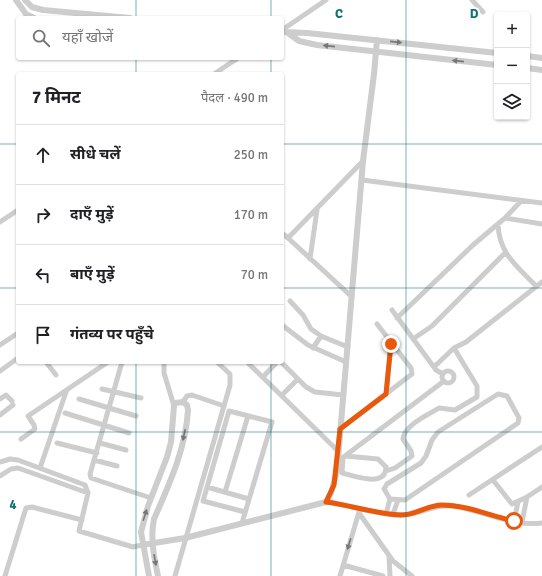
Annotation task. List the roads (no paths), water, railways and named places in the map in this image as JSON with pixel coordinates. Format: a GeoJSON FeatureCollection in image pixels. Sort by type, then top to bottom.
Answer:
{"type":"FeatureCollection","features":[{"type":"Feature","properties":{"kind":"street"},"geometry":{"type":"LineString","coordinates":[[16,0],[26,14],[30,16]]}},
{"type":"Feature","properties":{"kind":"street"},"geometry":{"type":"LineString","coordinates":[[25,0],[32,7],[44,10],[108,16]]}},
{"type":"Feature","properties":{"kind":"street"},"geometry":{"type":"LineString","coordinates":[[284,32],[326,0]]}},
{"type":"Feature","properties":{"kind":"street"},"geometry":{"type":"LineString","coordinates":[[472,0],[483,12]]}},
{"type":"Feature","properties":{"kind":"street"},"geometry":{"type":"LineString","coordinates":[[284,32],[307,33],[494,53]]}},
{"type":"Feature","properties":{"kind":"street"},"geometry":{"type":"LineString","coordinates":[[284,32],[310,44],[494,65]]}},
{"type":"Feature","properties":{"kind":"street"},"geometry":{"type":"LineString","coordinates":[[338,451],[363,161],[376,52],[376,40]]}},
{"type":"Feature","properties":{"kind":"street"},"geometry":{"type":"LineString","coordinates":[[530,56],[542,58]]}},
{"type":"Feature","properties":{"kind":"street"},"geometry":{"type":"LineString","coordinates":[[217,72],[235,60]]}},
{"type":"Feature","properties":{"kind":"street"},"geometry":{"type":"LineString","coordinates":[[530,68],[542,70]]}},
{"type":"Feature","properties":{"kind":"street"},"geometry":{"type":"LineString","coordinates":[[288,238],[317,210],[363,161]]}},
{"type":"Feature","properties":{"kind":"street"},"geometry":{"type":"LineString","coordinates":[[362,180],[542,203]]}},
{"type":"Feature","properties":{"kind":"street"},"geometry":{"type":"LineString","coordinates":[[397,318],[473,245],[505,218],[521,201]]}},
{"type":"Feature","properties":{"kind":"street"},"geometry":{"type":"LineString","coordinates":[[310,259],[317,210]]}},
{"type":"Feature","properties":{"kind":"street"},"geometry":{"type":"LineString","coordinates":[[0,222],[16,211]]}},
{"type":"Feature","properties":{"kind":"street"},"geometry":{"type":"LineString","coordinates":[[505,218],[542,224]]}},
{"type":"Feature","properties":{"kind":"street"},"geometry":{"type":"LineString","coordinates":[[498,224],[499,237],[504,254],[536,286]]}},
{"type":"Feature","properties":{"kind":"street"},"geometry":{"type":"LineString","coordinates":[[284,235],[351,296]]}},
{"type":"Feature","properties":{"kind":"street"},"geometry":{"type":"LineString","coordinates":[[413,339],[432,326],[504,254]]}},
{"type":"Feature","properties":{"kind":"street"},"geometry":{"type":"LineString","coordinates":[[434,367],[454,348],[466,342],[542,282]]}},
{"type":"Feature","properties":{"kind":"street"},"geometry":{"type":"LineString","coordinates":[[290,301],[303,315],[308,326],[320,336],[348,346]]}},
{"type":"Feature","properties":{"kind":"street"},"geometry":{"type":"LineString","coordinates":[[392,310],[434,367],[443,374],[444,381]]}},
{"type":"Feature","properties":{"kind":"street"},"geometry":{"type":"LineString","coordinates":[[340,429],[409,376],[412,371],[377,324]]}},
{"type":"Feature","properties":{"kind":"street"},"geometry":{"type":"LineString","coordinates":[[284,326],[313,348],[346,362]]}},
{"type":"Feature","properties":{"kind":"street"},"geometry":{"type":"LineString","coordinates":[[0,345],[16,334]]}},
{"type":"Feature","properties":{"kind":"street"},"geometry":{"type":"LineString","coordinates":[[313,348],[320,336]]}},
{"type":"Feature","properties":{"kind":"street"},"geometry":{"type":"LineString","coordinates":[[386,394],[391,344]]}},
{"type":"Feature","properties":{"kind":"street"},"geometry":{"type":"LineString","coordinates":[[249,364],[338,451],[342,459],[342,473],[375,480],[382,476],[386,471],[395,468],[412,456],[411,451],[403,439],[404,432],[410,427],[439,408],[455,410],[477,397],[478,386],[454,348]]}},
{"type":"Feature","properties":{"kind":"street"},"geometry":{"type":"LineString","coordinates":[[0,371],[16,359]]}},
{"type":"Feature","properties":{"kind":"street"},"geometry":{"type":"LineString","coordinates":[[48,364],[56,374]]}},
{"type":"Feature","properties":{"kind":"street"},"geometry":{"type":"LineString","coordinates":[[21,439],[35,429],[34,424],[28,416],[66,392],[105,364]]}},
{"type":"Feature","properties":{"kind":"street"},"geometry":{"type":"LineString","coordinates":[[121,364],[90,474],[91,478],[151,498]]}},
{"type":"Feature","properties":{"kind":"street"},"geometry":{"type":"LineString","coordinates":[[149,576],[142,545],[141,532],[151,498],[172,442],[174,406],[164,373],[164,364]]}},
{"type":"Feature","properties":{"kind":"street"},"geometry":{"type":"LineString","coordinates":[[175,576],[231,379],[227,371],[219,364]]}},
{"type":"Feature","properties":{"kind":"street"},"geometry":{"type":"LineString","coordinates":[[263,377],[275,364]]}},
{"type":"Feature","properties":{"kind":"street"},"geometry":{"type":"LineString","coordinates":[[283,364],[314,392],[343,395]]}},
{"type":"Feature","properties":{"kind":"street"},"geometry":{"type":"LineString","coordinates":[[443,374],[450,371],[455,376],[451,383],[444,381]]}},
{"type":"Feature","properties":{"kind":"street"},"geometry":{"type":"LineString","coordinates":[[282,395],[298,379]]}},
{"type":"Feature","properties":{"kind":"street"},"geometry":{"type":"LineString","coordinates":[[326,502],[334,485],[342,459],[444,381]]}},
{"type":"Feature","properties":{"kind":"street"},"geometry":{"type":"LineString","coordinates":[[102,389],[141,398]]}},
{"type":"Feature","properties":{"kind":"street"},"geometry":{"type":"LineString","coordinates":[[40,468],[66,392]]}},
{"type":"Feature","properties":{"kind":"street"},"geometry":{"type":"LineString","coordinates":[[498,394],[507,396],[519,418],[518,423],[409,497],[398,500],[390,499],[384,492],[387,484],[422,463],[432,440],[438,432],[498,394]]}},
{"type":"Feature","properties":{"kind":"street"},"geometry":{"type":"LineString","coordinates":[[0,399],[6,395],[12,403],[0,414]]}},
{"type":"Feature","properties":{"kind":"street"},"geometry":{"type":"LineString","coordinates":[[174,406],[175,403],[183,402],[187,396],[192,395],[224,406]]}},
{"type":"Feature","properties":{"kind":"street"},"geometry":{"type":"LineString","coordinates":[[79,399],[136,416]]}},
{"type":"Feature","properties":{"kind":"street"},"geometry":{"type":"LineString","coordinates":[[158,576],[153,544],[154,519],[177,464],[188,410],[187,405],[183,402]]}},
{"type":"Feature","properties":{"kind":"street"},"geometry":{"type":"LineString","coordinates":[[242,524],[272,422],[228,411],[203,501],[245,512]]}},
{"type":"Feature","properties":{"kind":"street"},"geometry":{"type":"LineString","coordinates":[[65,413],[129,432]]}},
{"type":"Feature","properties":{"kind":"street"},"geometry":{"type":"LineString","coordinates":[[225,492],[248,416]]}},
{"type":"Feature","properties":{"kind":"street"},"geometry":{"type":"LineString","coordinates":[[57,443],[97,453]]}},
{"type":"Feature","properties":{"kind":"street"},"geometry":{"type":"LineString","coordinates":[[100,443],[126,450]]}},
{"type":"Feature","properties":{"kind":"street"},"geometry":{"type":"LineString","coordinates":[[469,495],[542,447]]}},
{"type":"Feature","properties":{"kind":"street"},"geometry":{"type":"LineString","coordinates":[[0,462],[10,459],[40,468],[85,485],[88,493],[79,531],[133,547],[185,538],[326,502],[359,511],[407,515],[442,505],[457,507],[514,521],[542,523]]}},
{"type":"Feature","properties":{"kind":"street"},"geometry":{"type":"LineString","coordinates":[[342,459],[378,459],[386,467],[386,471]]}},
{"type":"Feature","properties":{"kind":"street"},"geometry":{"type":"LineString","coordinates":[[94,460],[117,466]]}},
{"type":"Feature","properties":{"kind":"street"},"geometry":{"type":"LineString","coordinates":[[0,476],[11,469],[18,468],[88,493]]}},
{"type":"Feature","properties":{"kind":"street"},"geometry":{"type":"LineString","coordinates":[[493,480],[509,503],[514,504],[542,487]]}},
{"type":"Feature","properties":{"kind":"street"},"geometry":{"type":"LineString","coordinates":[[207,487],[249,500]]}},
{"type":"Feature","properties":{"kind":"street"},"geometry":{"type":"LineString","coordinates":[[522,522],[527,497]]}},
{"type":"Feature","properties":{"kind":"street"},"geometry":{"type":"LineString","coordinates":[[386,514],[390,499]]}},
{"type":"Feature","properties":{"kind":"street"},"geometry":{"type":"LineString","coordinates":[[393,514],[398,500]]}},
{"type":"Feature","properties":{"kind":"street"},"geometry":{"type":"LineString","coordinates":[[514,521],[518,502]]}},
{"type":"Feature","properties":{"kind":"street"},"geometry":{"type":"LineString","coordinates":[[5,576],[26,508],[32,508],[82,520]]}},
{"type":"Feature","properties":{"kind":"street"},"geometry":{"type":"LineString","coordinates":[[359,511],[397,566],[412,576]]}},
{"type":"Feature","properties":{"kind":"street"},"geometry":{"type":"LineString","coordinates":[[340,576],[359,511]]}},
{"type":"Feature","properties":{"kind":"street"},"geometry":{"type":"LineString","coordinates":[[389,556],[390,576]]}},
{"type":"Feature","properties":{"kind":"street"},"geometry":{"type":"LineString","coordinates":[[343,565],[364,573],[383,576]]}}]}
